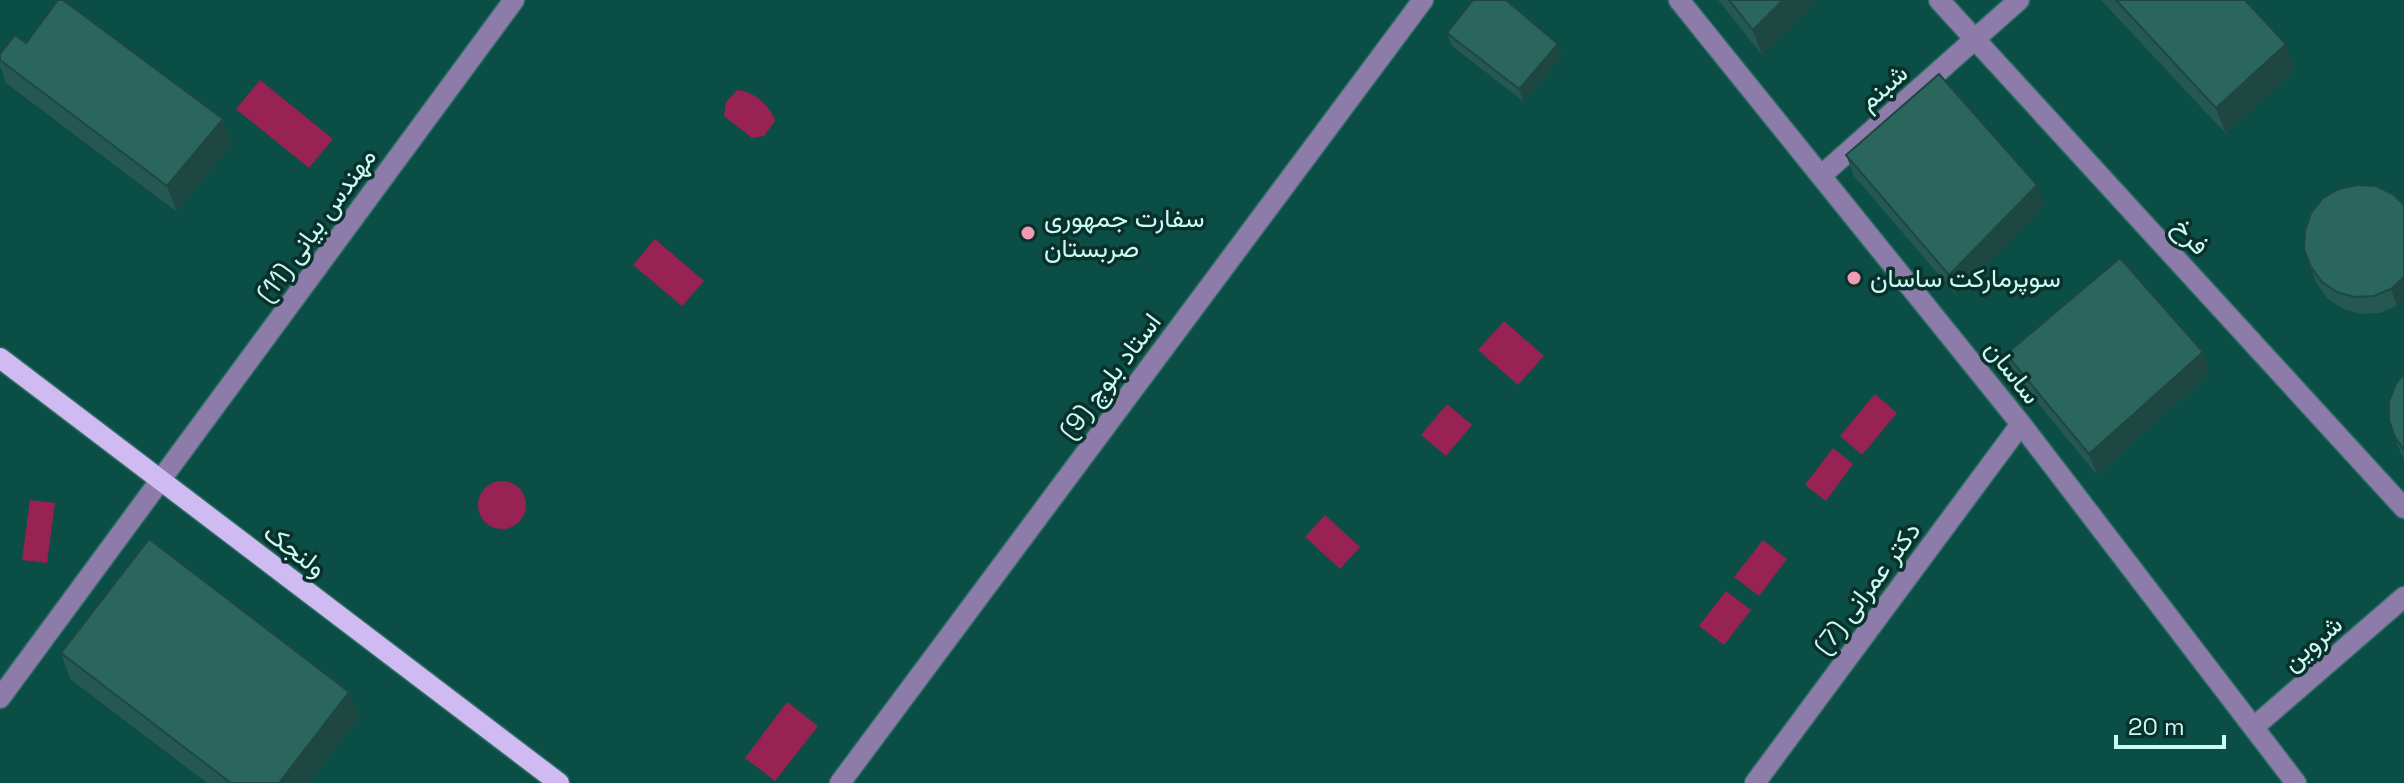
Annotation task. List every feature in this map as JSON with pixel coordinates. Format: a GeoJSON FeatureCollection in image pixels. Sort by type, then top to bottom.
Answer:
{"type":"FeatureCollection","features":[{"type":"Feature","properties":{"kind":"main road","name":"ولنجک"},"geometry":{"type":"LineString","coordinates":[[0,358],[559,783]]}},
{"type":"Feature","properties":{"kind":"street","name":"مهندس بیانی (11)"},"geometry":{"type":"LineString","coordinates":[[0,698],[514,0]]}},
{"type":"Feature","properties":{"kind":"street","name":"استاد بلوچ (9)"},"geometry":{"type":"LineString","coordinates":[[840,783],[1423,0]]}},
{"type":"Feature","properties":{"kind":"street","name":"ساسان"},"geometry":{"type":"LineString","coordinates":[[1679,0],[1823,174],[2021,424],[2296,783]]}},
{"type":"Feature","properties":{"kind":"street","name":"فرخ"},"geometry":{"type":"LineString","coordinates":[[1939,0],[2404,508]]}},
{"type":"Feature","properties":{"kind":"street","name":"شبنم"},"geometry":{"type":"LineString","coordinates":[[1823,174],[2019,0]]}},
{"type":"Feature","properties":{"kind":"street","name":"دکتر عمرانی (7)"},"geometry":{"type":"LineString","coordinates":[[1755,783],[2021,424]]}},
{"type":"Feature","properties":{"kind":"street","name":"شروین"},"geometry":{"type":"LineString","coordinates":[[2254,727],[2404,597]]}},
{"type":"Feature","properties":{"kind":"shaded area"},"geometry":{"type":"Polygon","coordinates":[[[260,80],[333,139],[309,168],[236,109],[260,80]]]}},
{"type":"Feature","properties":{"kind":"shaded area"},"geometry":{"type":"Polygon","coordinates":[[[737,90],[755,96],[773,115],[775,121],[764,136],[752,138],[724,116],[726,102],[737,90]]]}},
{"type":"Feature","properties":{"kind":"shaded area"},"geometry":{"type":"Polygon","coordinates":[[[655,239],[704,281],[682,306],[633,265],[655,239]]]}},
{"type":"Feature","properties":{"kind":"shaded area"},"geometry":{"type":"Polygon","coordinates":[[[1504,321],[1544,356],[1518,385],[1478,350],[1504,321]]]}},
{"type":"Feature","properties":{"kind":"shaded area"},"geometry":{"type":"Polygon","coordinates":[[[1875,394],[1897,413],[1862,455],[1840,436],[1875,394]]]}},
{"type":"Feature","properties":{"kind":"shaded area"},"geometry":{"type":"Polygon","coordinates":[[[1447,404],[1472,425],[1446,456],[1421,435],[1447,404]]]}},
{"type":"Feature","properties":{"kind":"shaded area"},"geometry":{"type":"Polygon","coordinates":[[[1833,448],[1853,464],[1826,501],[1805,485],[1833,448]]]}},
{"type":"Feature","properties":{"kind":"shaded area"},"geometry":{"type":"Polygon","coordinates":[[[502,481],[519,488],[526,505],[519,522],[502,529],[485,522],[478,505],[485,488],[502,481]]]}},
{"type":"Feature","properties":{"kind":"shaded area"},"geometry":{"type":"Polygon","coordinates":[[[30,500],[55,503],[47,563],[22,560],[30,500]]]}},
{"type":"Feature","properties":{"kind":"shaded area"},"geometry":{"type":"Polygon","coordinates":[[[1325,515],[1360,547],[1340,569],[1305,537],[1325,515]]]}},
{"type":"Feature","properties":{"kind":"shaded area"},"geometry":{"type":"Polygon","coordinates":[[[1763,540],[1787,559],[1759,596],[1734,577],[1763,540]]]}},
{"type":"Feature","properties":{"kind":"shaded area"},"geometry":{"type":"Polygon","coordinates":[[[1726,591],[1751,610],[1724,645],[1699,626],[1726,591]]]}},
{"type":"Feature","properties":{"kind":"shaded area"},"geometry":{"type":"Polygon","coordinates":[[[787,702],[818,726],[775,781],[745,758],[787,702]]]}},
{"type":"Feature","properties":{"kind":"building"},"geometry":{"type":"Polygon","coordinates":[[[58,0],[63,0],[223,119],[167,186],[0,60],[0,54],[15,35],[26,43],[58,0]]]}},
{"type":"Feature","properties":{"kind":"building"},"geometry":{"type":"Polygon","coordinates":[[[1473,0],[1506,0],[1558,44],[1519,89],[1447,33],[1473,0]]]}},
{"type":"Feature","properties":{"kind":"building"},"geometry":{"type":"Polygon","coordinates":[[[1729,0],[1783,0],[1753,30],[1729,0]]]}},
{"type":"Feature","properties":{"kind":"building"},"geometry":{"type":"Polygon","coordinates":[[[2116,0],[2245,0],[2286,44],[2216,108],[2116,0]]]}},
{"type":"Feature","properties":{"kind":"building"},"geometry":{"type":"Polygon","coordinates":[[[1939,74],[2037,185],[1949,275],[1846,155],[1939,74]]]}},
{"type":"Feature","properties":{"kind":"building"},"geometry":{"type":"Polygon","coordinates":[[[2357,185],[2376,186],[2393,194],[2404,205],[2404,277],[2391,289],[2374,296],[2355,297],[2337,292],[2322,282],[2311,267],[2304,249],[2305,231],[2311,213],[2323,198],[2339,189],[2357,185]]]}},
{"type":"Feature","properties":{"kind":"building"},"geometry":{"type":"Polygon","coordinates":[[[2120,258],[2203,352],[2089,454],[2006,354],[2120,258]]]}},
{"type":"Feature","properties":{"kind":"building"},"geometry":{"type":"Polygon","coordinates":[[[2404,373],[2404,450],[2389,420],[2389,401],[2404,373]]]}},
{"type":"Feature","properties":{"kind":"building"},"geometry":{"type":"Polygon","coordinates":[[[149,539],[349,692],[279,783],[231,783],[61,653],[149,539]]]}},
{"type":"Feature","properties":{"kind":"place","name":"سفارت جمهوری صربستان"},"geometry":{"type":"Point","coordinates":[1028,233]}},
{"type":"Feature","properties":{"kind":"place","name":"سوپرمارکت ساسان"},"geometry":{"type":"Point","coordinates":[1854,278]}}]}
